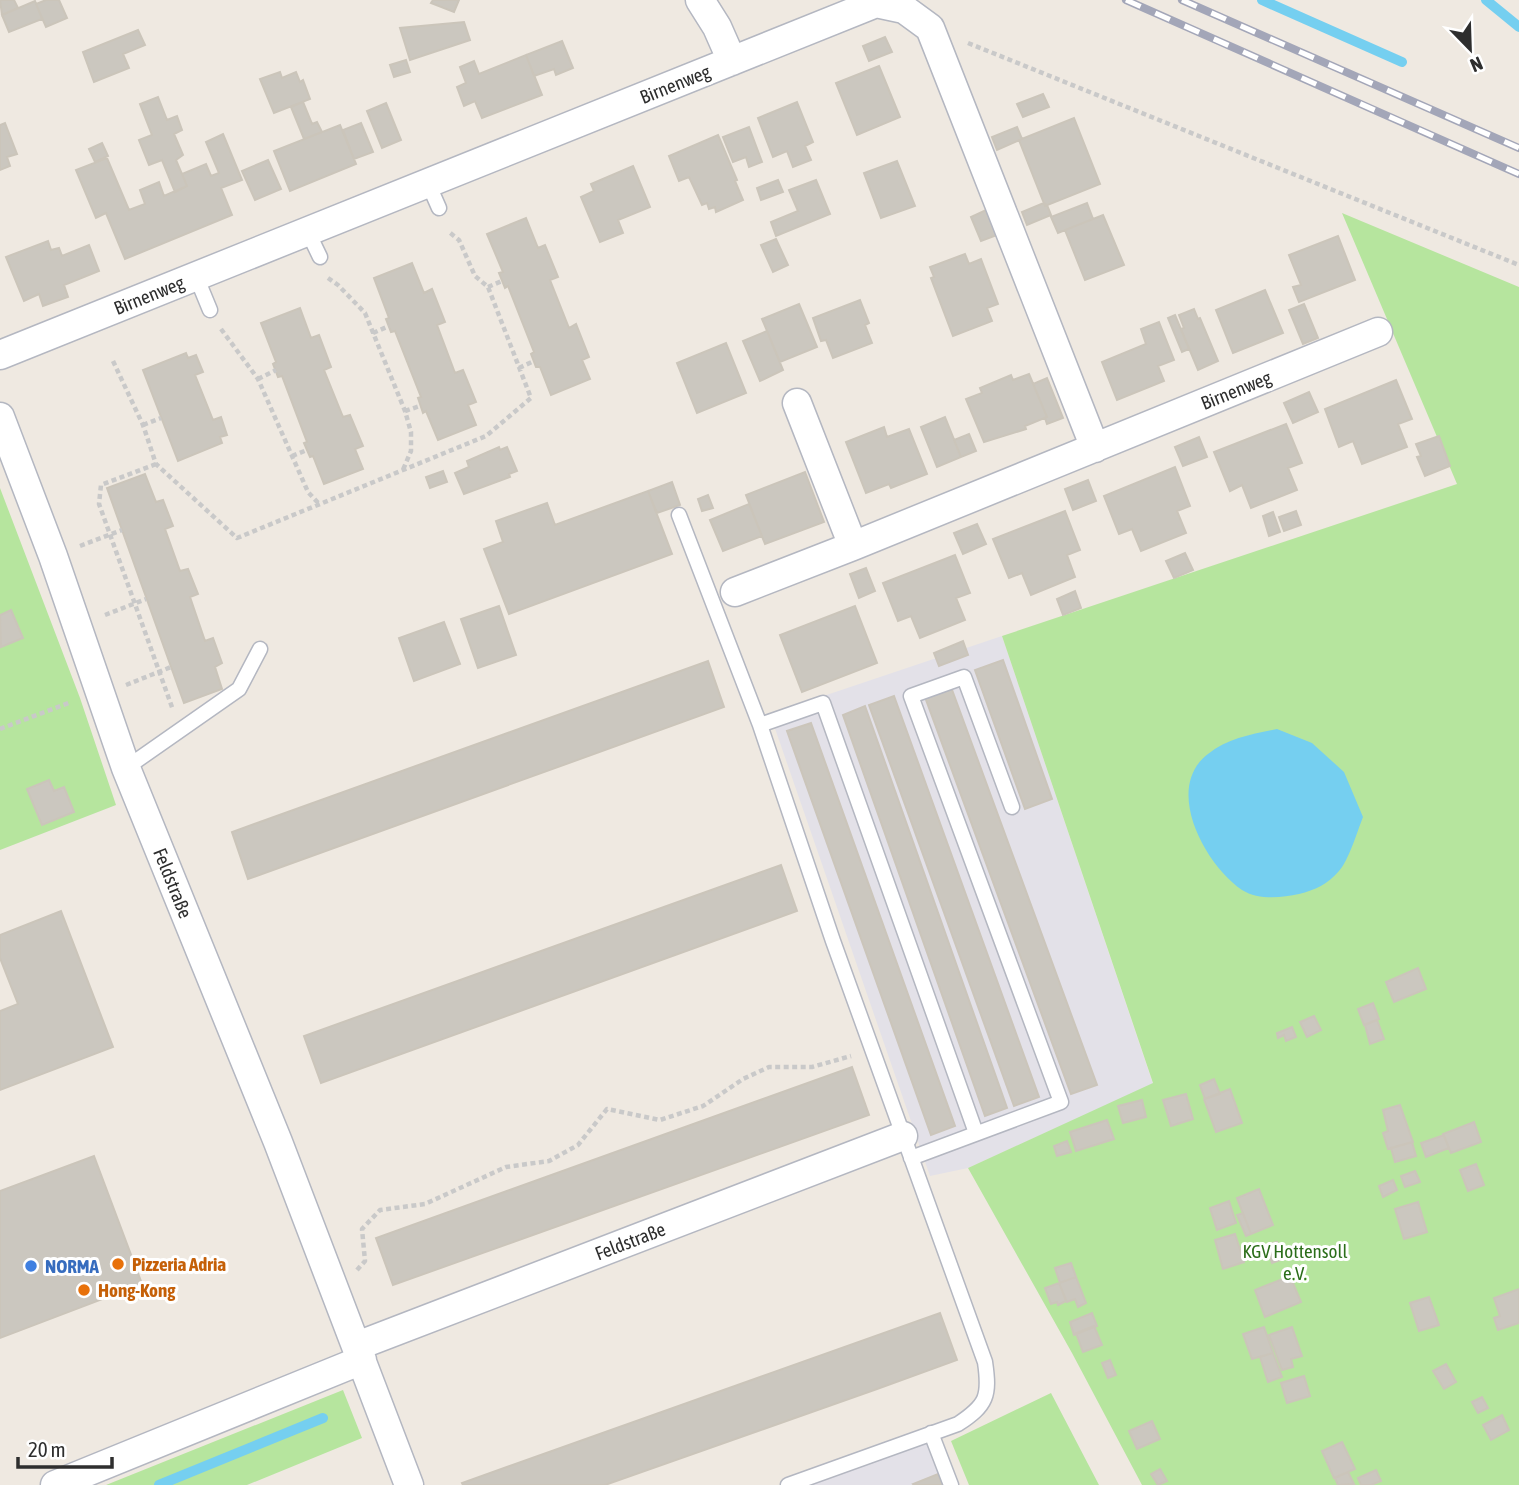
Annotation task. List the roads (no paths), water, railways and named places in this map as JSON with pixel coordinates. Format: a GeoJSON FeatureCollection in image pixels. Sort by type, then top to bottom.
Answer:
{"type":"FeatureCollection","features":[{"type":"Feature","properties":{"kind":"street"},"geometry":{"type":"LineString","coordinates":[[700,0],[718,27],[732,61]]}},
{"type":"Feature","properties":{"kind":"street","name":"Birnenweg"},"geometry":{"type":"LineString","coordinates":[[0,355],[196,276],[314,244],[433,195],[732,61],[876,3],[904,9],[930,28],[1094,448]]}},
{"type":"Feature","properties":{"kind":"street","name":"Birnenweg"},"geometry":{"type":"LineString","coordinates":[[735,592],[1378,332]]}},
{"type":"Feature","properties":{"kind":"street"},"geometry":{"type":"LineString","coordinates":[[797,403],[853,546]]}},
{"type":"Feature","properties":{"kind":"street","name":"Feldstraße"},"geometry":{"type":"LineString","coordinates":[[0,417],[127,768],[332,1283],[409,1485]]}},
{"type":"Feature","properties":{"kind":"street","name":"Feldstraße"},"geometry":{"type":"LineString","coordinates":[[55,1485],[359,1353],[907,1147]]}},
{"type":"Feature","properties":{"kind":"lane"},"geometry":{"type":"LineString","coordinates":[[196,276],[210,310]]}},
{"type":"Feature","properties":{"kind":"lane"},"geometry":{"type":"LineString","coordinates":[[679,515],[760,725],[872,1049],[985,1362],[988,1385],[984,1400],[975,1412],[958,1423],[788,1485]]}},
{"type":"Feature","properties":{"kind":"lane"},"geometry":{"type":"LineString","coordinates":[[127,768],[239,689],[260,649]]}},
{"type":"Feature","properties":{"kind":"lane"},"geometry":{"type":"LineString","coordinates":[[907,1147],[976,1133],[1061,1102],[911,696],[964,677],[1012,807]]}},
{"type":"Feature","properties":{"kind":"lane"},"geometry":{"type":"LineString","coordinates":[[760,725],[824,703],[976,1133]]}},
{"type":"Feature","properties":{"kind":"lane"},"geometry":{"type":"LineString","coordinates":[[931,1433],[951,1485]]}},
{"type":"Feature","properties":{"kind":"water"},"geometry":{"type":"Polygon","coordinates":[[[1277,729],[1312,743],[1344,772],[1363,817],[1346,860],[1330,880],[1305,892],[1270,897],[1242,890],[1215,863],[1194,825],[1189,805],[1189,786],[1195,769],[1208,754],[1241,737],[1277,729]]]}},
{"type":"Feature","properties":{"kind":"waterway"},"geometry":{"type":"LineString","coordinates":[[1262,0],[1402,62]]}},
{"type":"Feature","properties":{"kind":"waterway"},"geometry":{"type":"LineString","coordinates":[[1486,0],[1519,27]]}},
{"type":"Feature","properties":{"kind":"waterway"},"geometry":{"type":"LineString","coordinates":[[159,1485],[323,1418]]}},
{"type":"Feature","properties":{"kind":"railway"},"geometry":{"type":"LineString","coordinates":[[1126,0],[1519,174]]}},
{"type":"Feature","properties":{"kind":"railway"},"geometry":{"type":"LineString","coordinates":[[1182,0],[1519,148]]}},
{"type":"Feature","properties":{"kind":"place","name":"Pizzeria Adria"},"geometry":{"type":"Point","coordinates":[118,1264]}},
{"type":"Feature","properties":{"kind":"place","name":"NORMA"},"geometry":{"type":"Point","coordinates":[31,1266]}},
{"type":"Feature","properties":{"kind":"place","name":"Hong-Kong"},"geometry":{"type":"Point","coordinates":[84,1290]}},
{"type":"Feature","properties":{"kind":"park label","name":"KGV Hottensoll e.V."},"geometry":{"type":"Point","coordinates":[1295,1262]}}]}
